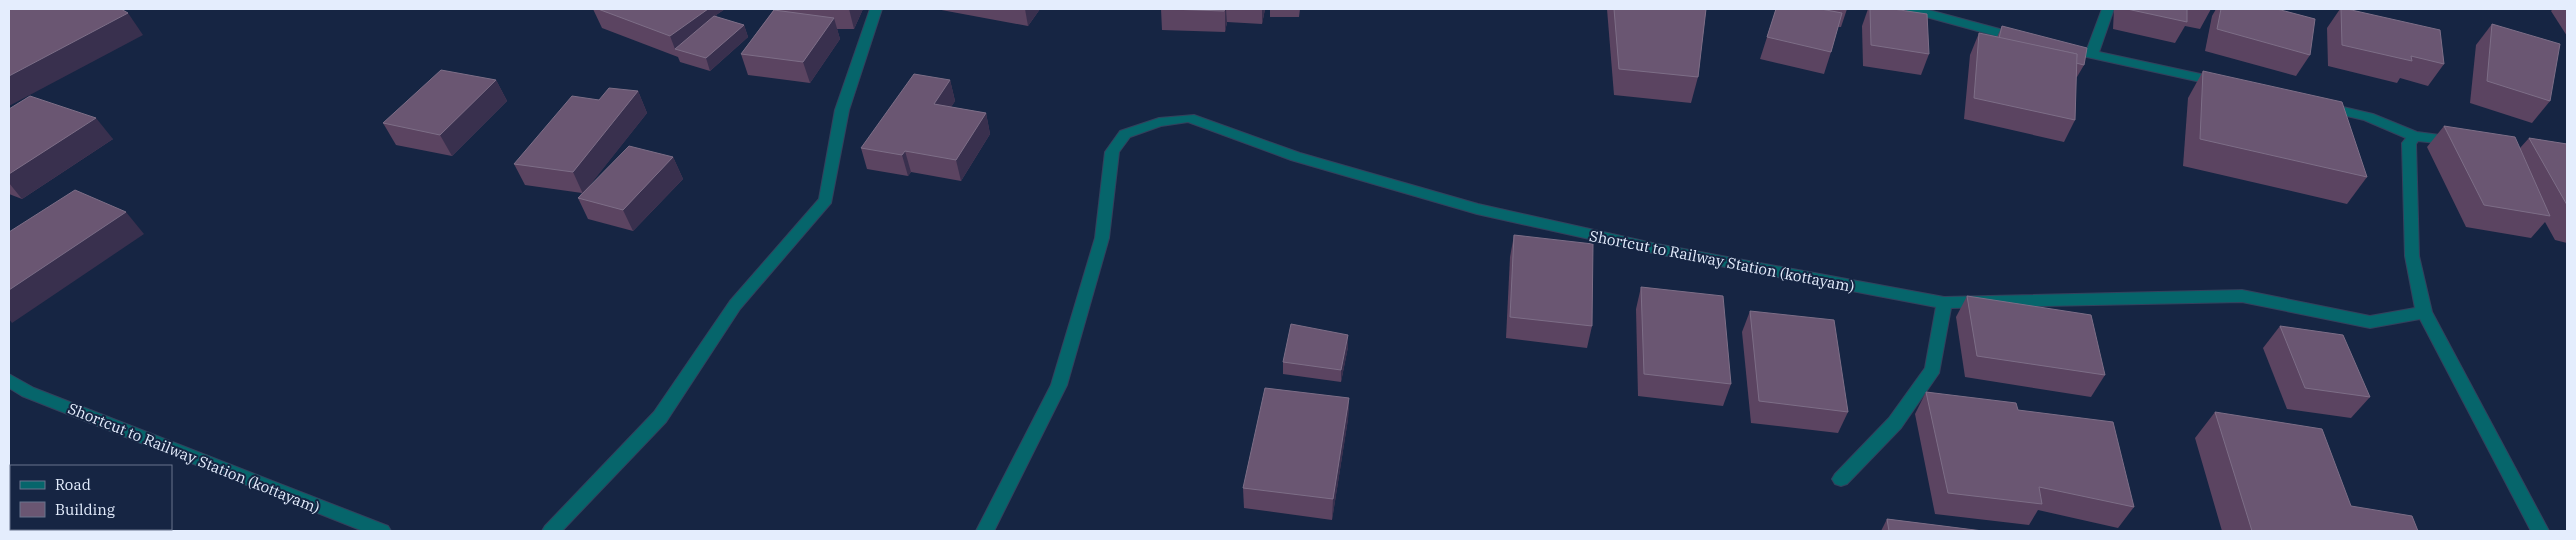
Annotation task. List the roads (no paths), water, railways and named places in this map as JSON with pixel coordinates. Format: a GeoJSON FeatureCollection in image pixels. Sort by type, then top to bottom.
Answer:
{"type":"FeatureCollection","features":[{"type":"Feature","properties":{"kind":"street"},"geometry":{"type":"LineString","coordinates":[[551,531],[660,417],[735,305],[826,200],[842,110],[876,9]]}},
{"type":"Feature","properties":{"kind":"street"},"geometry":{"type":"LineString","coordinates":[[1912,9],[2027,40]]}},
{"type":"Feature","properties":{"kind":"street"},"geometry":{"type":"LineString","coordinates":[[2092,54],[2108,9]]}},
{"type":"Feature","properties":{"kind":"street"},"geometry":{"type":"LineString","coordinates":[[2055,46],[2237,86]]}},
{"type":"Feature","properties":{"kind":"street"},"geometry":{"type":"LineString","coordinates":[[2312,104],[2368,117],[2415,136],[2473,144]]}},
{"type":"Feature","properties":{"kind":"street","name":"Shortcut to Railway Station (kottayam)"},"geometry":{"type":"LineString","coordinates":[[985,531],[1059,386],[1102,238],[1112,152],[1125,134],[1159,122],[1189,118],[1296,157],[1343,168],[1477,209],[1657,249],[1944,303],[2242,296],[2370,322],[2424,312]]}},
{"type":"Feature","properties":{"kind":"street"},"geometry":{"type":"LineString","coordinates":[[2415,136],[2409,143],[2412,256],[2424,312],[2540,531]]}},
{"type":"Feature","properties":{"kind":"street"},"geometry":{"type":"LineString","coordinates":[[1842,479],[1895,423],[1933,369],[1944,303]]}},
{"type":"Feature","properties":{"kind":"street","name":"Shortcut to Railway Station (kottayam)"},"geometry":{"type":"LineString","coordinates":[[9,380],[28,392],[382,531]]}}]}
